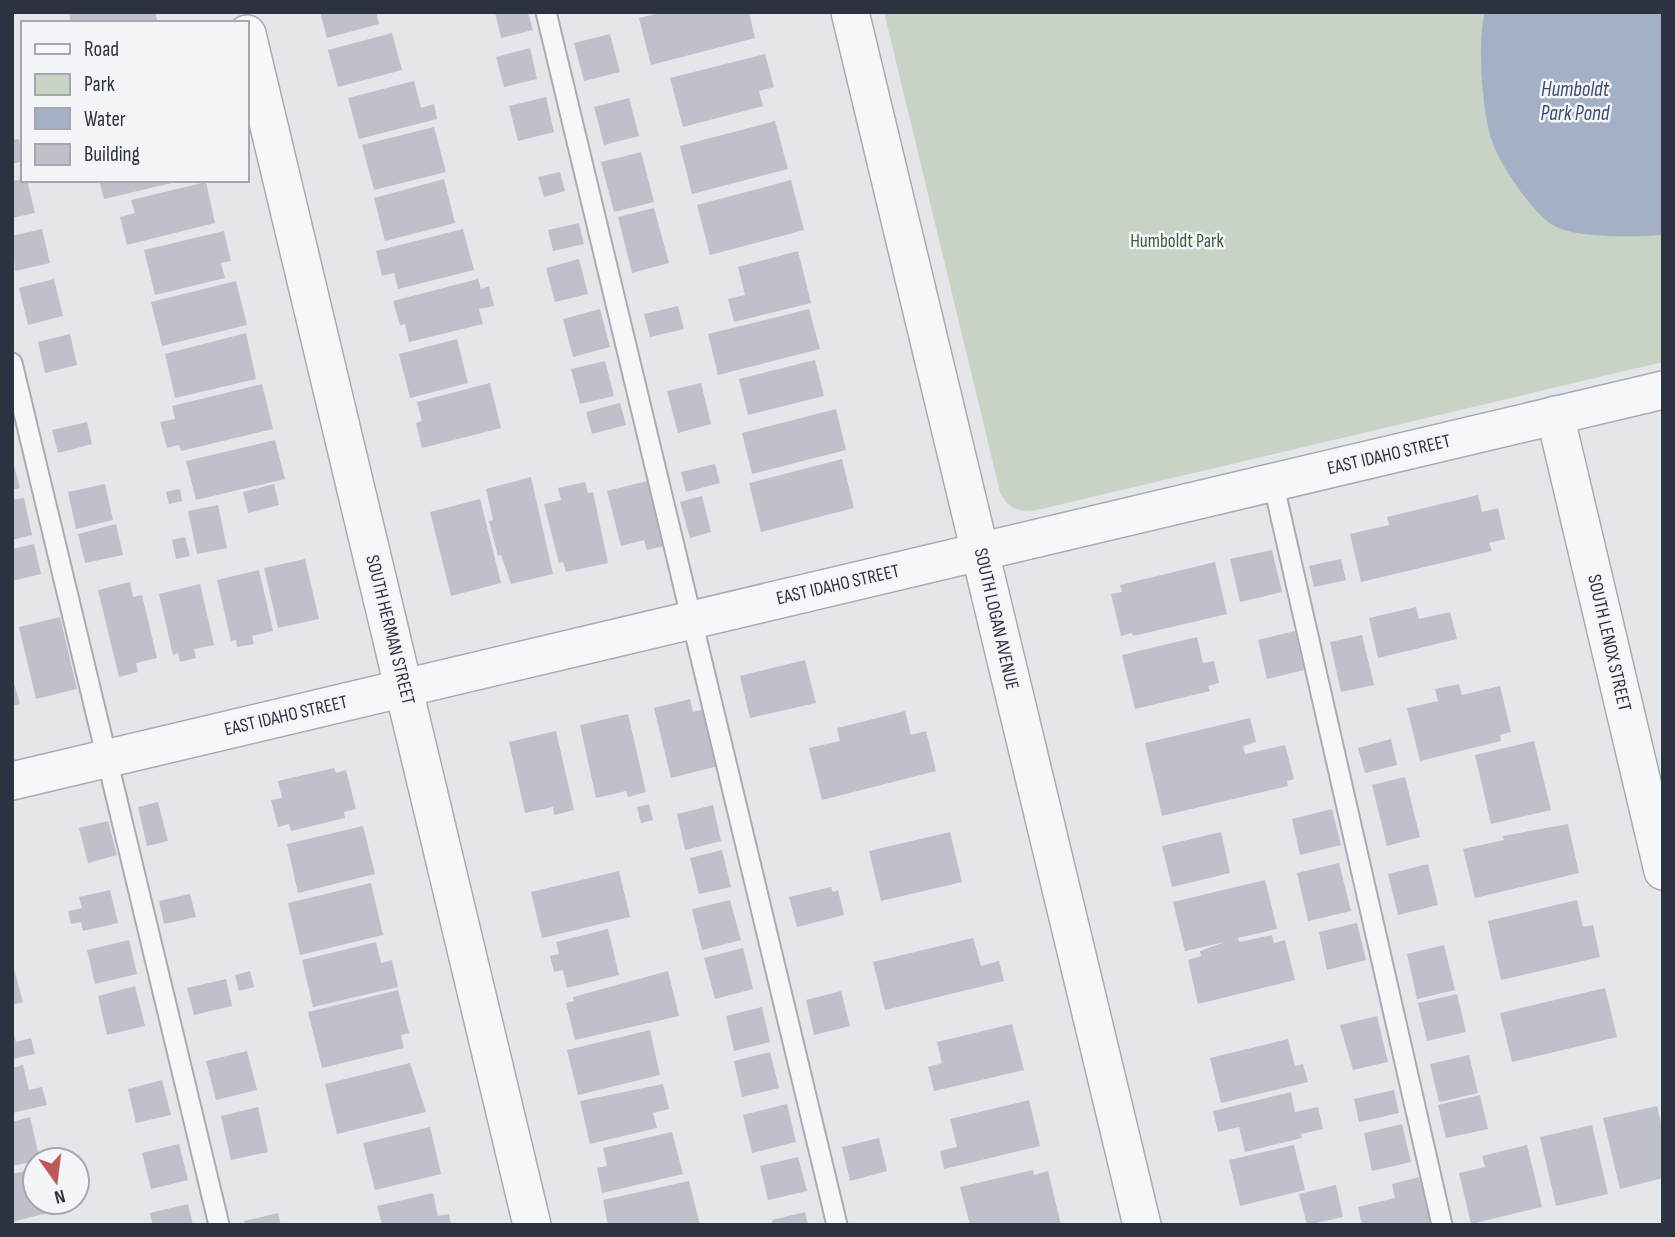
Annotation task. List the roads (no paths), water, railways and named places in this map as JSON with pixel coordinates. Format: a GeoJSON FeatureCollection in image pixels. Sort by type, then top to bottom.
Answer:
{"type":"FeatureCollection","features":[{"type":"Feature","properties":{"kind":"street","name":"SOUTH LOGAN AVENUE"},"geometry":{"type":"LineString","coordinates":[[850,12],[1142,1225]]}},
{"type":"Feature","properties":{"kind":"street","name":"SOUTH HERMAN STREET"},"geometry":{"type":"LineString","coordinates":[[248,38],[532,1225]]}},
{"type":"Feature","properties":{"kind":"street","name":"EAST IDAHO STREET"},"geometry":{"type":"LineString","coordinates":[[12,781],[1663,390]]}},
{"type":"Feature","properties":{"kind":"street","name":"SOUTH LENOX STREET"},"geometry":{"type":"LineString","coordinates":[[1555,415],[1663,871]]}},
{"type":"Feature","properties":{"kind":"lane"},"geometry":{"type":"LineString","coordinates":[[546,12],[837,1225]]}},
{"type":"Feature","properties":{"kind":"lane"},"geometry":{"type":"LineString","coordinates":[[12,363],[219,1225]]}},
{"type":"Feature","properties":{"kind":"lane"},"geometry":{"type":"LineString","coordinates":[[1273,482],[1442,1225]]}},
{"type":"Feature","properties":{"kind":"water","name":"Humboldt Park Pond"},"geometry":{"type":"Polygon","coordinates":[[[1485,12],[1663,12],[1663,235],[1605,236],[1561,229],[1543,217],[1525,197],[1502,162],[1488,129],[1481,58],[1485,12]]]}},
{"type":"Feature","properties":{"kind":"park label","name":"Humboldt Park"},"geometry":{"type":"Point","coordinates":[1177,241]}}]}
